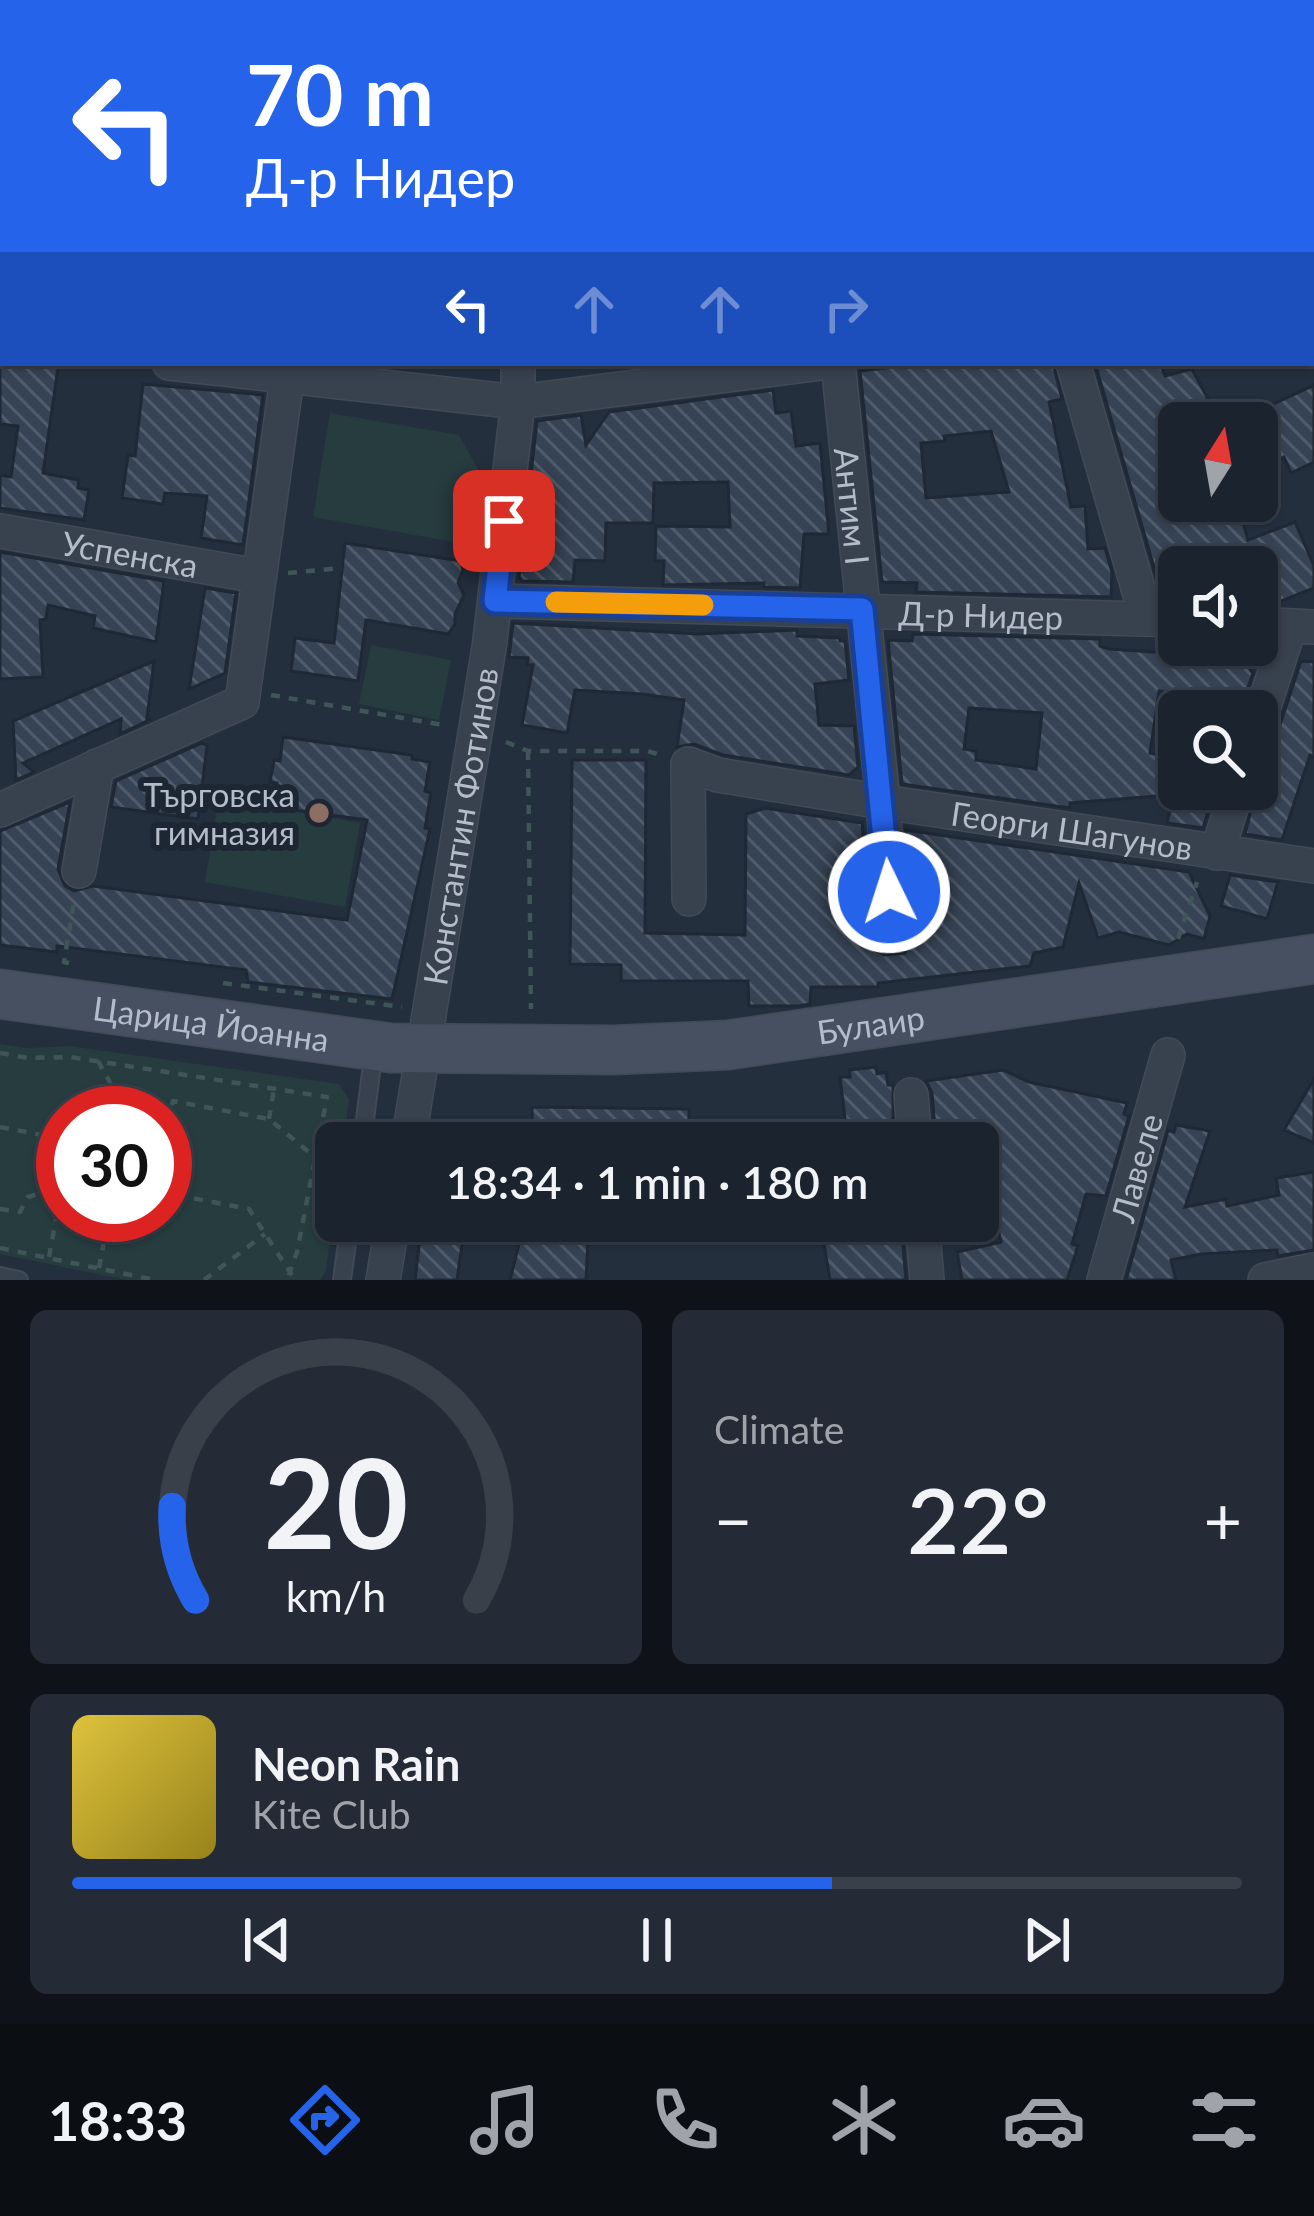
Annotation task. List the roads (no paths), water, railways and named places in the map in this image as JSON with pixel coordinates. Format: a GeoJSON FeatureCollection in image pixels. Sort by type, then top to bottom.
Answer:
{"type":"FeatureCollection","features":[{"type":"Feature","properties":{"kind":"main road","name":"Булаир"},"geometry":{"type":"LineString","coordinates":[[428,1029],[728,1046],[1314,959]]}},
{"type":"Feature","properties":{"kind":"main road","name":"Царица Йоанна"},"geometry":{"type":"LineString","coordinates":[[0,994],[374,1045],[428,1029]]}},
{"type":"Feature","properties":{"kind":"street"},"geometry":{"type":"LineString","coordinates":[[219,366],[285,370],[518,402],[799,366]]}},
{"type":"Feature","properties":{"kind":"street","name":"Константин Фотинов"},"geometry":{"type":"LineString","coordinates":[[411,1122],[495,601],[518,366]]}},
{"type":"Feature","properties":{"kind":"street","name":"Антим I"},"geometry":{"type":"LineString","coordinates":[[838,366],[883,802],[892,936]]}},
{"type":"Feature","properties":{"kind":"street"},"geometry":{"type":"LineString","coordinates":[[1074,366],[1158,605]]}},
{"type":"Feature","properties":{"kind":"street"},"geometry":{"type":"LineString","coordinates":[[0,810],[243,696],[285,370]]}},
{"type":"Feature","properties":{"kind":"street","name":"Успенска"},"geometry":{"type":"LineString","coordinates":[[0,531],[258,576]]}},
{"type":"Feature","properties":{"kind":"street","name":"Д-р Нидер"},"geometry":{"type":"LineString","coordinates":[[495,601],[1158,619]]}},
{"type":"Feature","properties":{"kind":"street"},"geometry":{"type":"LineString","coordinates":[[1268,690],[1287,626]]}},
{"type":"Feature","properties":{"kind":"street","name":"Георги Шагунов"},"geometry":{"type":"LineString","coordinates":[[689,899],[688,764],[718,775],[883,802],[1314,866]]}},
{"type":"Feature","properties":{"kind":"street"},"geometry":{"type":"LineString","coordinates":[[79,872],[98,766]]}},
{"type":"Feature","properties":{"kind":"street"},"geometry":{"type":"LineString","coordinates":[[1216,853],[1230,810]]}},
{"type":"Feature","properties":{"kind":"street","name":"Лавеле"},"geometry":{"type":"LineString","coordinates":[[1104,1280],[1168,1055]]}},
{"type":"Feature","properties":{"kind":"street"},"geometry":{"type":"LineString","coordinates":[[910,1095],[913,1122]]}},
{"type":"Feature","properties":{"kind":"street"},"geometry":{"type":"LineString","coordinates":[[382,1280],[389,1242]]}},
{"type":"Feature","properties":{"kind":"street"},"geometry":{"type":"LineString","coordinates":[[924,1242],[927,1280]]}},
{"type":"Feature","properties":{"kind":"street"},"geometry":{"type":"LineString","coordinates":[[1265,1280],[1314,1270]]}},
{"type":"Feature","properties":{"kind":"lane"},"geometry":{"type":"LineString","coordinates":[[365,1122],[374,1045]]}},
{"type":"Feature","properties":{"kind":"lane"},"geometry":{"type":"LineString","coordinates":[[342,1280],[347,1242]]}},
{"type":"Feature","properties":{"kind":"lane"},"geometry":{"type":"LineString","coordinates":[[0,1276],[19,1280]]}},
{"type":"Feature","properties":{"kind":"place","name":"Търговска гимназия"},"geometry":{"type":"Point","coordinates":[319,813]}}]}
